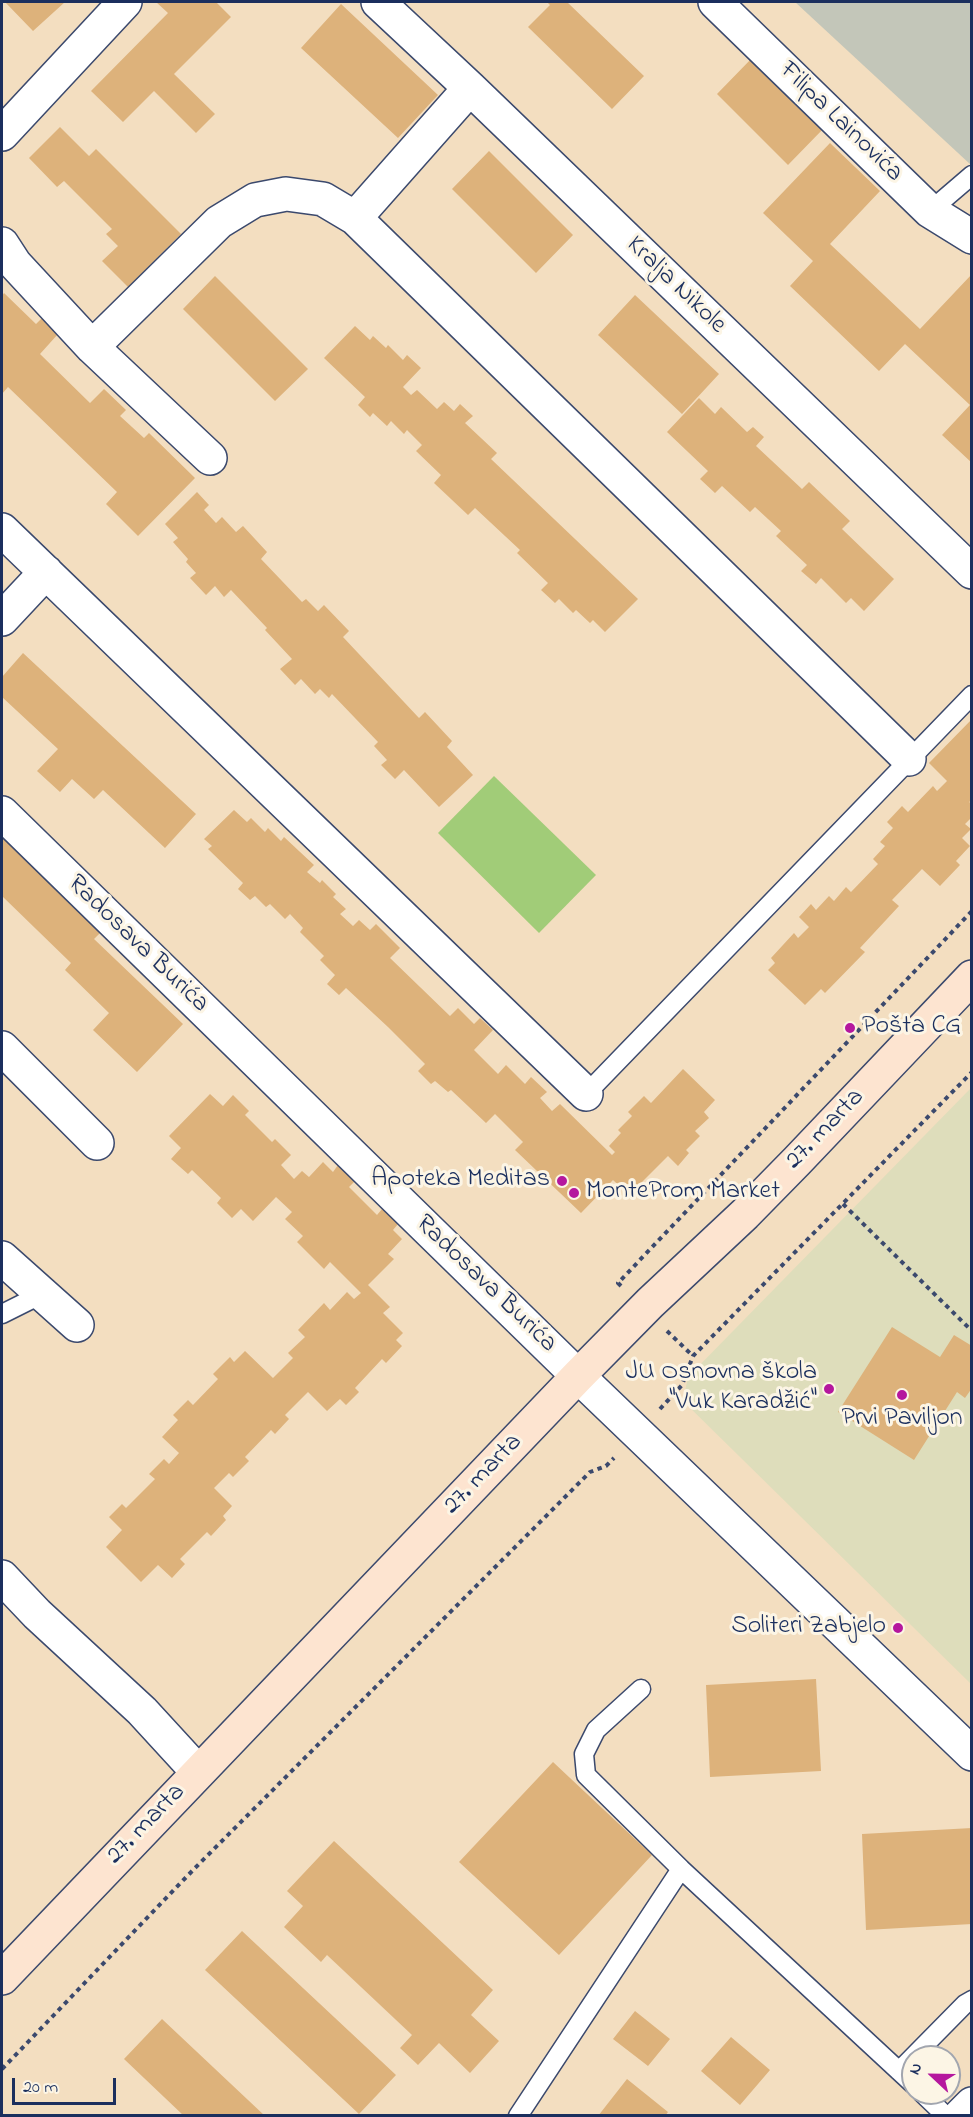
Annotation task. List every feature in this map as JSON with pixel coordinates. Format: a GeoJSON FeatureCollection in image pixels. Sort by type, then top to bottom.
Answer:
{"type":"FeatureCollection","features":[{"type":"Feature","properties":{"kind":"street"},"geometry":{"type":"LineString","coordinates":[[2,134],[125,2]]}},
{"type":"Feature","properties":{"kind":"street","name":"Kralja Nikole"},"geometry":{"type":"LineString","coordinates":[[378,2],[972,572]]}},
{"type":"Feature","properties":{"kind":"street","name":"Filipa Lainovića"},"geometry":{"type":"LineString","coordinates":[[715,2],[930,211],[972,237]]}},
{"type":"Feature","properties":{"kind":"street"},"geometry":{"type":"LineString","coordinates":[[355,218],[470,88]]}},
{"type":"Feature","properties":{"kind":"street"},"geometry":{"type":"LineString","coordinates":[[92,347],[219,222],[255,200],[286,194],[322,199],[355,218],[909,759]]}},
{"type":"Feature","properties":{"kind":"street"},"geometry":{"type":"LineString","coordinates":[[6,262],[210,458]]}},
{"type":"Feature","properties":{"kind":"street"},"geometry":{"type":"LineString","coordinates":[[2,530],[586,1094]]}},
{"type":"Feature","properties":{"kind":"street"},"geometry":{"type":"LineString","coordinates":[[2,619],[46,572]]}},
{"type":"Feature","properties":{"kind":"street","name":"Radosava Burića"},"geometry":{"type":"LineString","coordinates":[[2,813],[578,1376],[972,1754]]}},
{"type":"Feature","properties":{"kind":"street","name":"27. marta"},"geometry":{"type":"LineString","coordinates":[[2,1978],[578,1376],[797,1161],[972,976]]}},
{"type":"Feature","properties":{"kind":"street"},"geometry":{"type":"LineString","coordinates":[[2,1048],[97,1143]]}},
{"type":"Feature","properties":{"kind":"street"},"geometry":{"type":"LineString","coordinates":[[2,1258],[77,1325]]}},
{"type":"Feature","properties":{"kind":"street"},"geometry":{"type":"LineString","coordinates":[[2,1577],[37,1614],[142,1711],[198,1772]]}},
{"type":"Feature","properties":{"kind":"street"},"geometry":{"type":"LineString","coordinates":[[960,2115],[972,2104]]}},
{"type":"Feature","properties":{"kind":"lane"},"geometry":{"type":"LineString","coordinates":[[930,211],[972,175]]}},
{"type":"Feature","properties":{"kind":"lane"},"geometry":{"type":"LineString","coordinates":[[586,1094],[972,695]]}},
{"type":"Feature","properties":{"kind":"lane"},"geometry":{"type":"LineString","coordinates":[[2,1314],[42,1294]]}},
{"type":"Feature","properties":{"kind":"lane"},"geometry":{"type":"LineString","coordinates":[[641,1689],[596,1730],[584,1754],[586,1775],[681,1869],[899,2070],[965,2004],[972,2000]]}},
{"type":"Feature","properties":{"kind":"lane"},"geometry":{"type":"LineString","coordinates":[[518,2115],[681,1869]]}},
{"type":"Feature","properties":{"kind":"path"},"geometry":{"type":"LineString","coordinates":[[618,1283],[972,911]]}},
{"type":"Feature","properties":{"kind":"path"},"geometry":{"type":"LineString","coordinates":[[693,1356],[972,1072]]}},
{"type":"Feature","properties":{"kind":"path"},"geometry":{"type":"LineString","coordinates":[[843,1204],[972,1331]]}},
{"type":"Feature","properties":{"kind":"path"},"geometry":{"type":"LineString","coordinates":[[2,2069],[195,1868],[590,1472]]}},
{"type":"Feature","properties":{"kind":"shaded area"},"geometry":{"type":"Polygon","coordinates":[[[795,2],[971,2],[971,165],[795,2]]]}},
{"type":"Feature","properties":{"kind":"shaded area","name":"JU Osnovna škola \"Vuk Karadžić\""},"geometry":{"type":"Polygon","coordinates":[[[971,1088],[971,1684],[683,1401],[688,1377],[971,1088]]]}},
{"type":"Feature","properties":{"kind":"green space"},"geometry":{"type":"Polygon","coordinates":[[[494,776],[596,875],[539,933],[438,833],[494,776]]]}},
{"type":"Feature","properties":{"kind":"building"},"geometry":{"type":"Polygon","coordinates":[[[5,2],[65,2],[33,31],[5,2]]]}},
{"type":"Feature","properties":{"kind":"building"},"geometry":{"type":"Polygon","coordinates":[[[156,2],[216,2],[231,17],[174,74],[215,114],[196,133],[154,91],[123,122],[91,91],[168,13],[156,2]]]}},
{"type":"Feature","properties":{"kind":"building"},"geometry":{"type":"Polygon","coordinates":[[[547,2],[567,2],[644,76],[612,109],[528,27],[550,5],[547,2]]]}},
{"type":"Feature","properties":{"kind":"building"},"geometry":{"type":"Polygon","coordinates":[[[341,4],[438,95],[398,138],[301,48],[341,4]]]}},
{"type":"Feature","properties":{"kind":"building"},"geometry":{"type":"Polygon","coordinates":[[[752,58],[824,128],[788,165],[717,94],[752,58]]]}},
{"type":"Feature","properties":{"kind":"building"},"geometry":{"type":"Polygon","coordinates":[[[60,127],[89,156],[96,149],[181,234],[128,287],[102,261],[118,246],[106,234],[112,229],[64,181],[57,187],[29,158],[60,127]]]}},
{"type":"Feature","properties":{"kind":"building"},"geometry":{"type":"Polygon","coordinates":[[[830,143],[880,191],[830,244],[920,329],[972,274],[972,463],[942,435],[970,405],[905,344],[879,371],[790,286],[813,261],[763,213],[830,143]]]}},
{"type":"Feature","properties":{"kind":"building"},"geometry":{"type":"Polygon","coordinates":[[[489,151],[573,235],[536,273],[452,189],[489,151]]]}},
{"type":"Feature","properties":{"kind":"building"},"geometry":{"type":"Polygon","coordinates":[[[215,276],[308,369],[275,401],[183,309],[215,276]]]}},
{"type":"Feature","properties":{"kind":"building"},"geometry":{"type":"Polygon","coordinates":[[[4,293],[36,324],[42,318],[58,334],[40,354],[90,403],[104,389],[126,410],[120,416],[144,438],[149,433],[195,478],[138,536],[106,504],[117,492],[8,387],[2,394],[2,296],[4,293]]]}},
{"type":"Feature","properties":{"kind":"building"},"geometry":{"type":"Polygon","coordinates":[[[635,295],[719,374],[682,414],[598,335],[635,295]]]}},
{"type":"Feature","properties":{"kind":"building"},"geometry":{"type":"Polygon","coordinates":[[[355,326],[370,340],[373,336],[386,348],[388,345],[403,360],[407,355],[421,368],[403,387],[411,395],[417,390],[437,409],[444,402],[454,411],[460,404],[473,416],[465,423],[497,453],[491,459],[638,599],[605,632],[593,620],[590,623],[576,610],[573,613],[559,599],[555,603],[541,590],[548,583],[517,553],[520,550],[475,508],[468,515],[434,483],[441,475],[416,451],[422,445],[407,430],[404,434],[391,421],[387,426],[373,413],[370,417],[358,405],[365,397],[324,358],[355,326]]]}},
{"type":"Feature","properties":{"kind":"building"},"geometry":{"type":"Polygon","coordinates":[[[699,398],[715,414],[721,407],[747,432],[753,427],[764,437],[756,446],[802,489],[809,482],[850,521],[842,529],[894,579],[864,611],[851,598],[846,603],[821,578],[816,584],[801,571],[807,565],[776,536],[781,531],[755,507],[750,512],[722,486],[715,493],[700,479],[708,471],[667,432],[699,398]]]}},
{"type":"Feature","properties":{"kind":"building"},"geometry":{"type":"Polygon","coordinates":[[[197,492],[209,505],[204,510],[216,523],[222,517],[236,532],[243,526],[267,552],[261,559],[302,602],[306,599],[318,611],[324,605],[349,631],[343,637],[419,718],[425,712],[452,741],[447,747],[473,775],[439,807],[404,770],[395,779],[381,765],[387,760],[374,746],[378,742],[332,694],[329,698],[320,689],[315,694],[301,679],[295,685],[280,669],[292,659],[265,630],[267,628],[231,590],[224,597],[215,586],[206,595],[190,578],[196,573],[186,562],[188,559],[173,542],[178,538],[165,524],[197,492]]]}},
{"type":"Feature","properties":{"kind":"building"},"geometry":{"type":"Polygon","coordinates":[[[23,653],[196,814],[165,848],[103,790],[94,799],[72,779],[60,792],[37,771],[58,749],[2,697],[2,677],[23,653]]]}},
{"type":"Feature","properties":{"kind":"building"},"geometry":{"type":"Polygon","coordinates":[[[972,719],[972,800],[969,802],[972,804],[972,817],[965,824],[971,829],[962,838],[970,846],[956,861],[960,865],[940,886],[922,869],[892,900],[899,906],[860,948],[865,952],[825,993],[821,989],[805,1005],[768,970],[775,963],[771,958],[794,933],[798,938],[809,927],[799,917],[811,904],[816,910],[829,896],[834,901],[846,887],[851,892],[878,864],[873,859],[885,846],[880,842],[893,828],[887,822],[902,806],[908,812],[933,786],[937,791],[947,781],[929,763],[972,719]]]}},
{"type":"Feature","properties":{"kind":"building"},"geometry":{"type":"Polygon","coordinates":[[[234,810],[247,822],[251,818],[265,832],[268,828],[281,841],[284,837],[314,865],[307,872],[320,883],[322,880],[336,894],[333,897],[346,909],[340,914],[353,926],[359,920],[370,930],[376,924],[400,948],[390,958],[450,1016],[458,1008],[474,1024],[480,1018],[493,1030],[474,1050],[498,1074],[506,1065],[525,1084],[531,1077],[547,1092],[540,1098],[552,1111],[560,1104],[612,1155],[615,1152],[609,1146],[621,1133],[618,1130],[632,1116],[628,1112],[644,1096],[651,1103],[683,1069],[715,1100],[704,1112],[709,1118],[695,1131],[700,1136],[686,1150],[689,1153],[678,1166],[668,1156],[629,1195],[613,1180],[581,1213],[515,1150],[523,1142],[495,1114],[486,1123],[451,1090],[448,1092],[435,1081],[431,1084],[418,1071],[425,1064],[388,1027],[346,988],[339,995],[327,984],[335,975],[320,960],[324,956],[300,932],[303,928],[290,914],[285,919],[270,904],[266,907],[255,896],[250,900],[238,889],[243,883],[208,849],[212,846],[204,839],[234,810]]]}},
{"type":"Feature","properties":{"kind":"building"},"geometry":{"type":"Polygon","coordinates":[[[2,833],[103,930],[94,939],[183,1024],[137,1072],[93,1030],[109,1013],[65,970],[71,963],[2,896],[2,833]]]}},
{"type":"Feature","properties":{"kind":"building"},"geometry":{"type":"Polygon","coordinates":[[[210,1094],[223,1106],[233,1095],[249,1111],[245,1115],[272,1142],[275,1139],[291,1155],[281,1165],[294,1179],[302,1171],[309,1177],[323,1162],[333,1172],[338,1165],[355,1181],[349,1187],[377,1215],[382,1209],[398,1224],[393,1230],[402,1239],[388,1254],[394,1259],[368,1285],[390,1307],[383,1313],[403,1333],[396,1340],[402,1346],[386,1363],[382,1359],[355,1388],[359,1392],[346,1405],[340,1399],[327,1411],[308,1392],[285,1415],[289,1419],[275,1434],[271,1430],[245,1457],[249,1461],[233,1477],[229,1473],[214,1488],[232,1506],[223,1516],[226,1520],[211,1536],[207,1532],[180,1559],[185,1564],[172,1578],[158,1565],[141,1582],[106,1547],[122,1530],[109,1517],[122,1504],[126,1508],[155,1479],[149,1474],[164,1459],[169,1464],[179,1453],[162,1437],[178,1420],[173,1415],[188,1400],[193,1405],[218,1379],[213,1374],[230,1357],[234,1362],[245,1351],[273,1378],[293,1358],[288,1353],[305,1337],[298,1330],[324,1303],[330,1310],[347,1292],[354,1299],[361,1293],[330,1262],[324,1269],[297,1242],[303,1236],[285,1219],[292,1212],[276,1197],[253,1221],[241,1209],[232,1218],[217,1203],[221,1198],[192,1170],[188,1174],[171,1159],[181,1148],[169,1136],[210,1094]]]}},
{"type":"Feature","properties":{"kind":"building","name":"Prvi Paviljon"},"geometry":{"type":"Polygon","coordinates":[[[892,1327],[940,1357],[954,1335],[972,1346],[972,1388],[965,1398],[957,1392],[914,1460],[838,1412],[892,1327]]]}},
{"type":"Feature","properties":{"kind":"building"},"geometry":{"type":"Polygon","coordinates":[[[816,1679],[821,1771],[710,1777],[706,1685],[816,1679]]]}},
{"type":"Feature","properties":{"kind":"building"},"geometry":{"type":"Polygon","coordinates":[[[553,1762],[652,1855],[559,1955],[459,1862],[553,1762]]]}},
{"type":"Feature","properties":{"kind":"building"},"geometry":{"type":"Polygon","coordinates":[[[972,1828],[972,1924],[866,1930],[862,1834],[972,1828]]]}},
{"type":"Feature","properties":{"kind":"building"},"geometry":{"type":"Polygon","coordinates":[[[334,1841],[493,1990],[471,2015],[499,2041],[470,2073],[439,2043],[418,2065],[400,2048],[412,2035],[327,1955],[321,1962],[284,1927],[303,1906],[287,1891],[334,1841]]]}},
{"type":"Feature","properties":{"kind":"building"},"geometry":{"type":"Polygon","coordinates":[[[242,1931],[396,2075],[359,2114],[205,1970],[242,1931]]]}},
{"type":"Feature","properties":{"kind":"building"},"geometry":{"type":"Polygon","coordinates":[[[635,2011],[670,2039],[648,2066],[613,2039],[635,2011]]]}},
{"type":"Feature","properties":{"kind":"building"},"geometry":{"type":"Polygon","coordinates":[[[162,2019],[265,2116],[184,2116],[124,2059],[162,2019]]]}},
{"type":"Feature","properties":{"kind":"building"},"geometry":{"type":"Polygon","coordinates":[[[731,2037],[770,2070],[740,2105],[701,2071],[731,2037]]]}},
{"type":"Feature","properties":{"kind":"building"},"geometry":{"type":"Polygon","coordinates":[[[627,2079],[668,2112],[665,2116],[598,2116],[627,2079]]]}},
{"type":"Feature","properties":{"kind":"place","name":"Pošta CG"},"geometry":{"type":"Point","coordinates":[850,1028]}},
{"type":"Feature","properties":{"kind":"place","name":"Apoteka Meditas"},"geometry":{"type":"Point","coordinates":[562,1181]}},
{"type":"Feature","properties":{"kind":"place","name":"MonteProm Market"},"geometry":{"type":"Point","coordinates":[574,1193]}},
{"type":"Feature","properties":{"kind":"place","name":"JU Osnovna škola \"Vuk Karadžić\""},"geometry":{"type":"Point","coordinates":[829,1389]}},
{"type":"Feature","properties":{"kind":"place","name":"Prvi Paviljon"},"geometry":{"type":"Point","coordinates":[902,1395]}},
{"type":"Feature","properties":{"kind":"place","name":"Soliteri Zabjelo"},"geometry":{"type":"Point","coordinates":[898,1628]}}]}
